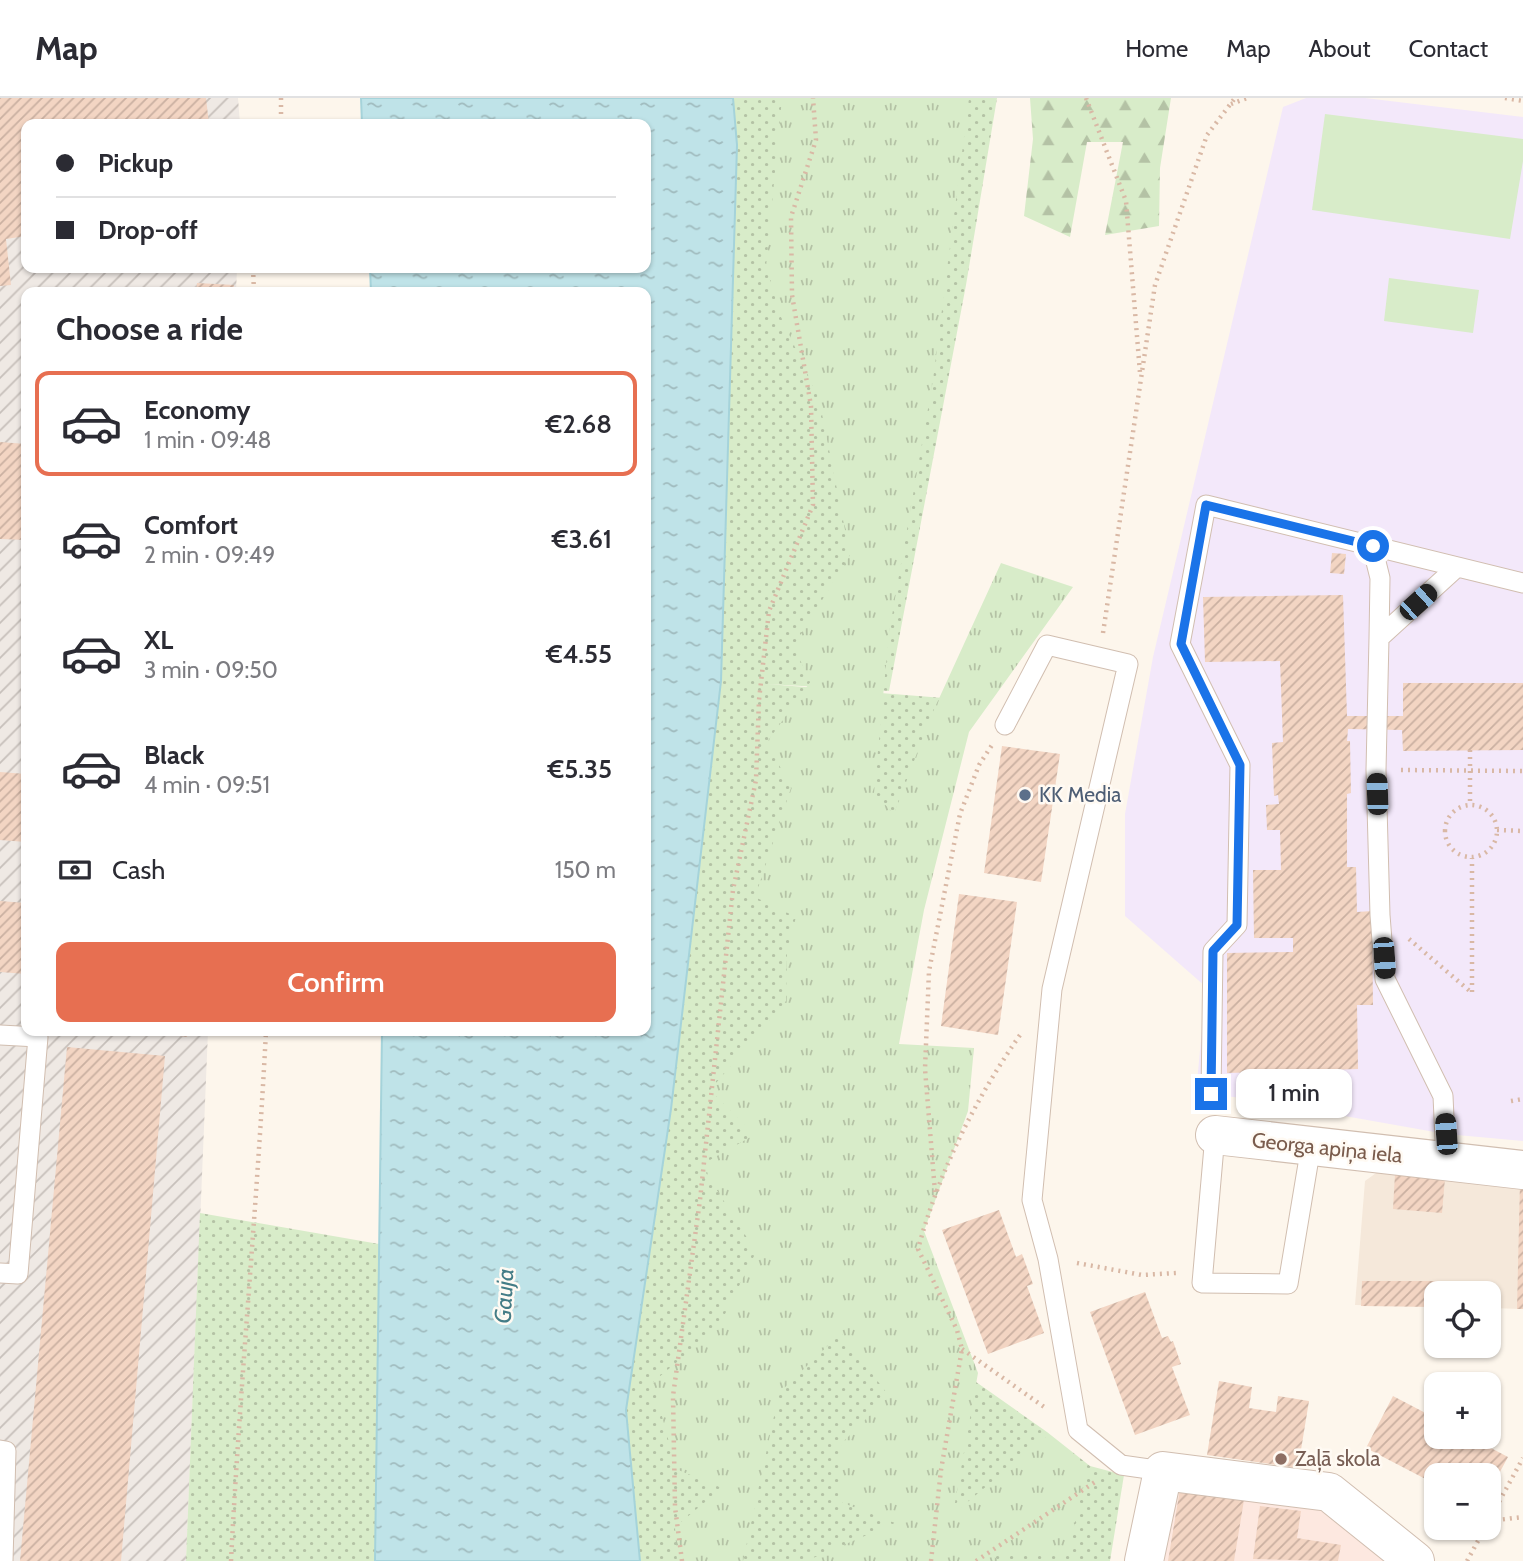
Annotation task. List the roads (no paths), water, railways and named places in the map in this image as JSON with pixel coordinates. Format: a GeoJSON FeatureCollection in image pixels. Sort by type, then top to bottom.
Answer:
{"type":"FeatureCollection","features":[{"type":"Feature","properties":{"kind":"street","name":"Georga apiņa iela"},"geometry":{"type":"LineString","coordinates":[[1215,1135],[1523,1170]]}},
{"type":"Feature","properties":{"kind":"street"},"geometry":{"type":"LineString","coordinates":[[1144,1561],[1163,1471],[1329,1492],[1415,1561]]}},
{"type":"Feature","properties":{"kind":"lane"},"geometry":{"type":"LineString","coordinates":[[1211,1094],[1213,951],[1237,925],[1240,765],[1181,644],[1206,505],[1523,583]]}},
{"type":"Feature","properties":{"kind":"lane"},"geometry":{"type":"LineString","coordinates":[[1373,546],[1380,578],[1376,769],[1380,915],[1385,979],[1443,1096],[1446,1161]]}},
{"type":"Feature","properties":{"kind":"lane"},"geometry":{"type":"LineString","coordinates":[[1379,638],[1457,567]]}},
{"type":"Feature","properties":{"kind":"lane"},"geometry":{"type":"LineString","coordinates":[[1005,725],[1046,645],[1128,664],[1052,989],[1032,1200],[1048,1259],[1078,1430],[1121,1465],[1163,1471]]}},
{"type":"Feature","properties":{"kind":"lane"},"geometry":{"type":"LineString","coordinates":[[0,1035],[38,1037],[18,1274],[0,1273]]}},
{"type":"Feature","properties":{"kind":"lane"},"geometry":{"type":"LineString","coordinates":[[1215,1135],[1202,1283],[1288,1284],[1311,1146]]}},
{"type":"Feature","properties":{"kind":"lane"},"geometry":{"type":"LineString","coordinates":[[0,1450],[6,1451],[3,1561]]}},
{"type":"Feature","properties":{"kind":"water","name":"Gauja"},"geometry":{"type":"Polygon","coordinates":[[[361,98],[733,98],[737,145],[721,681],[671,1109],[626,1410],[640,1561],[375,1561],[382,1036],[651,1036],[651,287],[371,287],[370,273],[651,273],[651,119],[362,119],[361,98]]]}},
{"type":"Feature","properties":{"kind":"place","name":"KK Media"},"geometry":{"type":"Point","coordinates":[1025,795]}},
{"type":"Feature","properties":{"kind":"place","name":"Zaļā skola"},"geometry":{"type":"Point","coordinates":[1281,1459]}}]}
